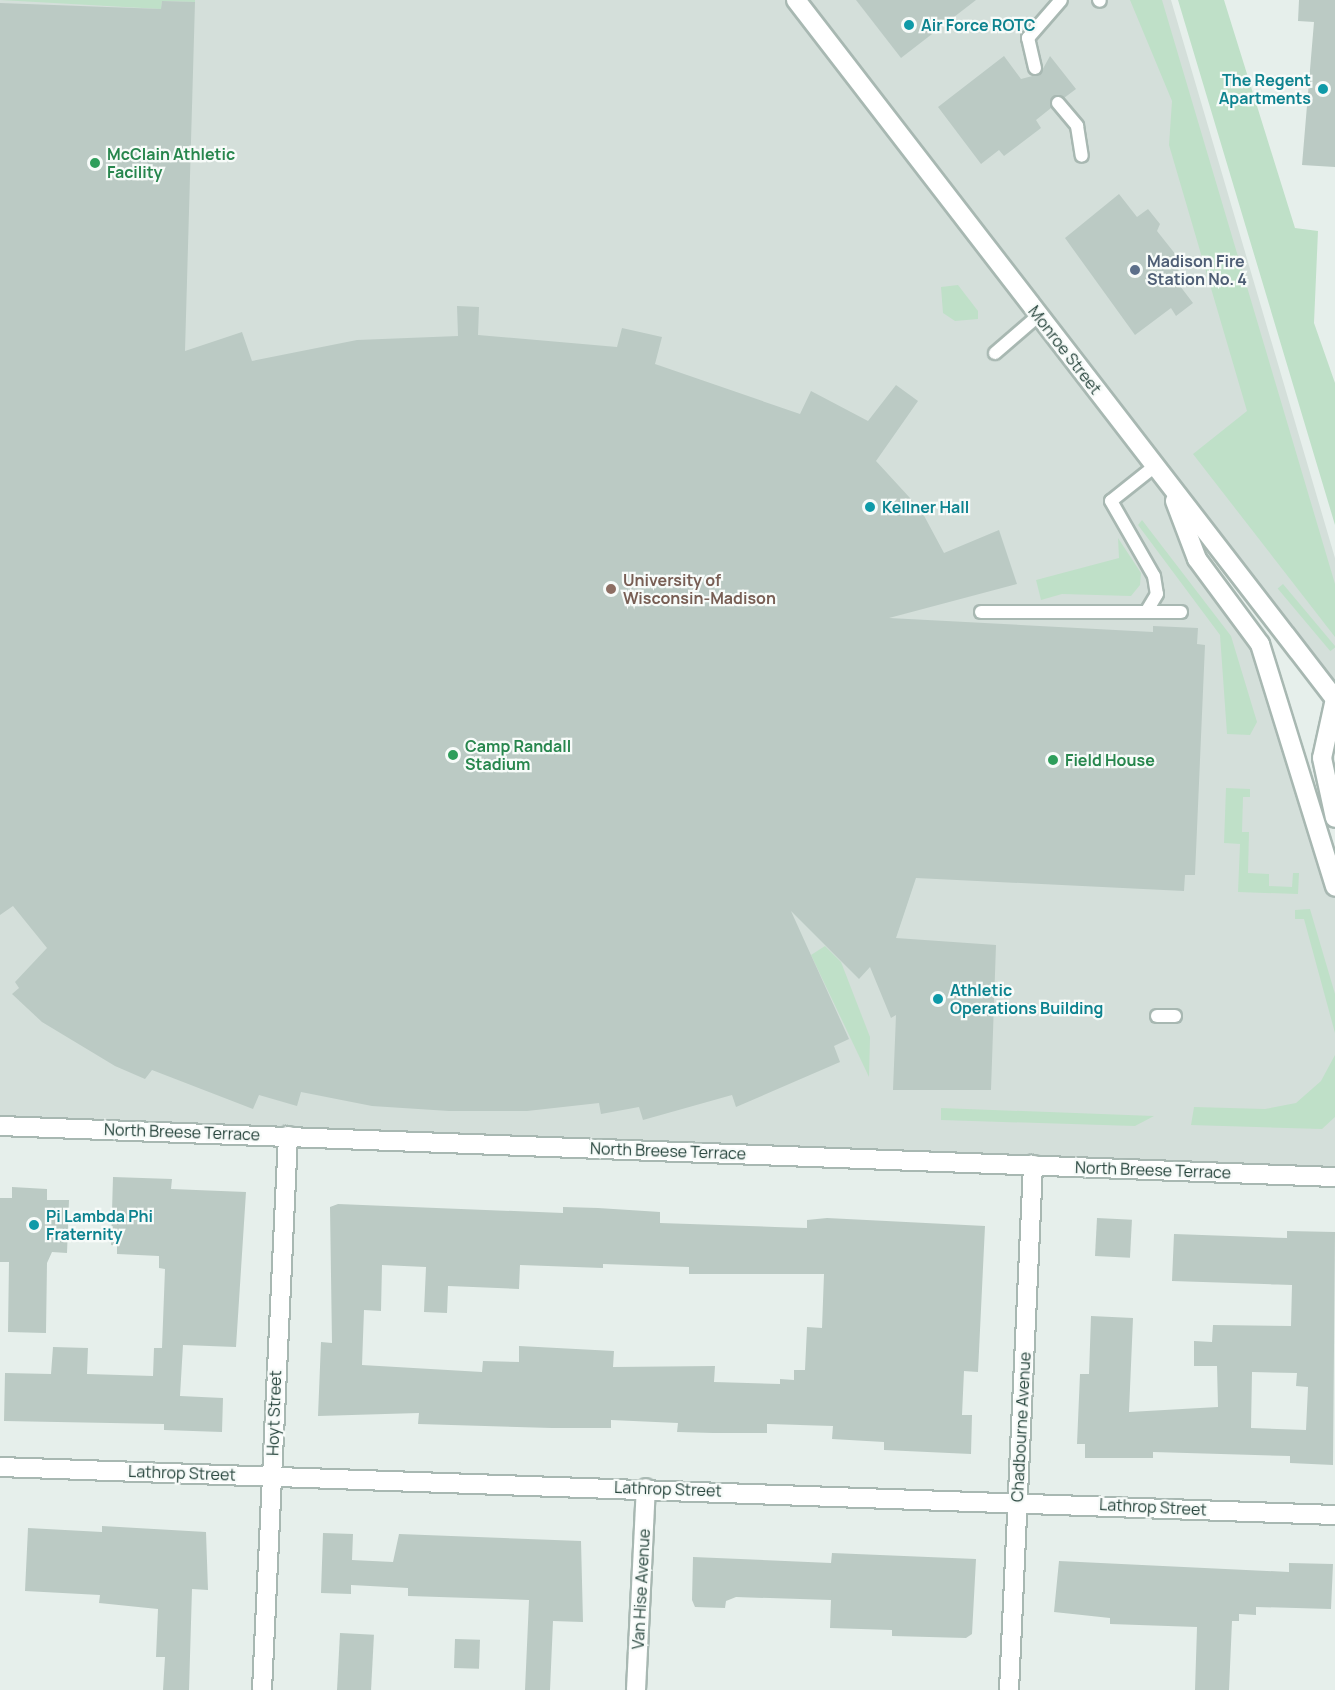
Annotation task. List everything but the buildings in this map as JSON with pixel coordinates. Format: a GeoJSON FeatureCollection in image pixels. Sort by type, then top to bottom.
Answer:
{"type":"FeatureCollection","features":[{"type":"Feature","properties":{"kind":"street","name":"Monroe Street"},"geometry":{"type":"LineString","coordinates":[[796,0],[1335,699]]}},
{"type":"Feature","properties":{"kind":"street"},"geometry":{"type":"LineString","coordinates":[[1168,482],[1197,559],[1260,644],[1335,886]]}},
{"type":"Feature","properties":{"kind":"street"},"geometry":{"type":"LineString","coordinates":[[1335,699],[1322,758],[1335,818]]}},
{"type":"Feature","properties":{"kind":"street","name":"North Breese Terrace"},"geometry":{"type":"LineString","coordinates":[[0,1126],[1335,1177]]}},
{"type":"Feature","properties":{"kind":"street","name":"Hoyt Street"},"geometry":{"type":"LineString","coordinates":[[262,1690],[288,1136]]}},
{"type":"Feature","properties":{"kind":"street","name":"Chadbourne Avenue"},"geometry":{"type":"LineString","coordinates":[[1009,1690],[1033,1165]]}},
{"type":"Feature","properties":{"kind":"street","name":"Lathrop Street"},"geometry":{"type":"LineString","coordinates":[[0,1467],[646,1488],[1335,1515]]}},
{"type":"Feature","properties":{"kind":"street","name":"Van Hise Avenue"},"geometry":{"type":"LineString","coordinates":[[636,1690],[646,1488]]}},
{"type":"Feature","properties":{"kind":"lane"},"geometry":{"type":"LineString","coordinates":[[1035,68],[1028,38],[1061,0]]}},
{"type":"Feature","properties":{"kind":"lane"},"geometry":{"type":"LineString","coordinates":[[1058,103],[1077,126],[1082,156]]}},
{"type":"Feature","properties":{"kind":"lane"},"geometry":{"type":"LineString","coordinates":[[995,352],[1038,315]]}},
{"type":"Feature","properties":{"kind":"lane"},"geometry":{"type":"LineString","coordinates":[[1146,612],[1156,594],[1155,576],[1111,501],[1155,466]]}},
{"type":"Feature","properties":{"kind":"lane"},"geometry":{"type":"LineString","coordinates":[[981,612],[1181,612]]}},
{"type":"Feature","properties":{"kind":"lane"},"geometry":{"type":"LineString","coordinates":[[1157,1016],[1175,1016]]}},
{"type":"Feature","properties":{"kind":"shaded area","name":"University of Wisconsin-Madison"},"geometry":{"type":"Polygon","coordinates":[[[0,0],[1171,0],[1335,558],[1335,699],[1170,485],[1197,559],[1246,620],[1335,887],[1335,1177],[0,1126],[0,0]]]}},
{"type":"Feature","properties":{"kind":"green space"},"geometry":{"type":"Polygon","coordinates":[[[0,0],[195,0],[195,2],[162,1],[161,9],[0,0]]]}},
{"type":"Feature","properties":{"kind":"green space"},"geometry":{"type":"Polygon","coordinates":[[[1130,0],[1162,0],[1335,584],[1335,637],[1193,454],[1247,411],[1169,145],[1172,101],[1130,0]]]}},
{"type":"Feature","properties":{"kind":"green space"},"geometry":{"type":"Polygon","coordinates":[[[1178,0],[1224,0],[1295,228],[1318,231],[1314,323],[1335,383],[1335,525],[1178,0]]]}},
{"type":"Feature","properties":{"kind":"green space"},"geometry":{"type":"Polygon","coordinates":[[[958,285],[978,311],[978,319],[955,321],[943,313],[941,287],[958,285]]]}},
{"type":"Feature","properties":{"kind":"green space"},"geometry":{"type":"Polygon","coordinates":[[[1142,520],[1231,636],[1257,722],[1250,735],[1227,734],[1220,635],[1138,525],[1142,520]]]}},
{"type":"Feature","properties":{"kind":"green space"},"geometry":{"type":"Polygon","coordinates":[[[1118,538],[1141,573],[1140,585],[1131,596],[1062,594],[1041,600],[1036,580],[1119,558],[1118,538]]]}},
{"type":"Feature","properties":{"kind":"green space"},"geometry":{"type":"Polygon","coordinates":[[[1283,584],[1335,646],[1330,651],[1278,588],[1283,584]]]}},
{"type":"Feature","properties":{"kind":"green space"},"geometry":{"type":"Polygon","coordinates":[[[1226,788],[1250,789],[1250,797],[1243,797],[1242,832],[1249,832],[1248,873],[1269,874],[1269,886],[1292,887],[1293,873],[1299,873],[1298,894],[1238,892],[1240,844],[1224,843],[1226,788]]]}},
{"type":"Feature","properties":{"kind":"green space"},"geometry":{"type":"Polygon","coordinates":[[[1310,909],[1335,994],[1335,1033],[1304,919],[1295,919],[1295,910],[1310,909]]]}},
{"type":"Feature","properties":{"kind":"green space"},"geometry":{"type":"Polygon","coordinates":[[[825,946],[841,962],[870,1037],[869,1077],[811,955],[825,946]]]}},
{"type":"Feature","properties":{"kind":"green space"},"geometry":{"type":"Polygon","coordinates":[[[1335,1055],[1335,1117],[1322,1129],[1191,1125],[1194,1107],[1265,1109],[1296,1103],[1321,1081],[1335,1055]]]}},
{"type":"Feature","properties":{"kind":"green space"},"geometry":{"type":"Polygon","coordinates":[[[941,1108],[1154,1116],[1135,1126],[941,1120],[941,1108]]]}},
{"type":"Feature","properties":{"kind":"place","name":"Air Force ROTC"},"geometry":{"type":"Point","coordinates":[909,25]}},
{"type":"Feature","properties":{"kind":"place","name":"The Regent Apartments"},"geometry":{"type":"Point","coordinates":[1323,89]}},
{"type":"Feature","properties":{"kind":"place","name":"McClain Athletic Facility"},"geometry":{"type":"Point","coordinates":[95,163]}},
{"type":"Feature","properties":{"kind":"place","name":"Madison Fire Station No. 4"},"geometry":{"type":"Point","coordinates":[1135,270]}},
{"type":"Feature","properties":{"kind":"place","name":"Kellner Hall"},"geometry":{"type":"Point","coordinates":[870,507]}},
{"type":"Feature","properties":{"kind":"place","name":"University of Wisconsin-Madison"},"geometry":{"type":"Point","coordinates":[611,589]}},
{"type":"Feature","properties":{"kind":"place","name":"Camp Randall Stadium"},"geometry":{"type":"Point","coordinates":[453,755]}},
{"type":"Feature","properties":{"kind":"place","name":"Field House"},"geometry":{"type":"Point","coordinates":[1053,760]}},
{"type":"Feature","properties":{"kind":"place","name":"Athletic Operations Building"},"geometry":{"type":"Point","coordinates":[938,999]}},
{"type":"Feature","properties":{"kind":"place","name":"Pi Lambda Phi Fraternity"},"geometry":{"type":"Point","coordinates":[34,1225]}}]}
